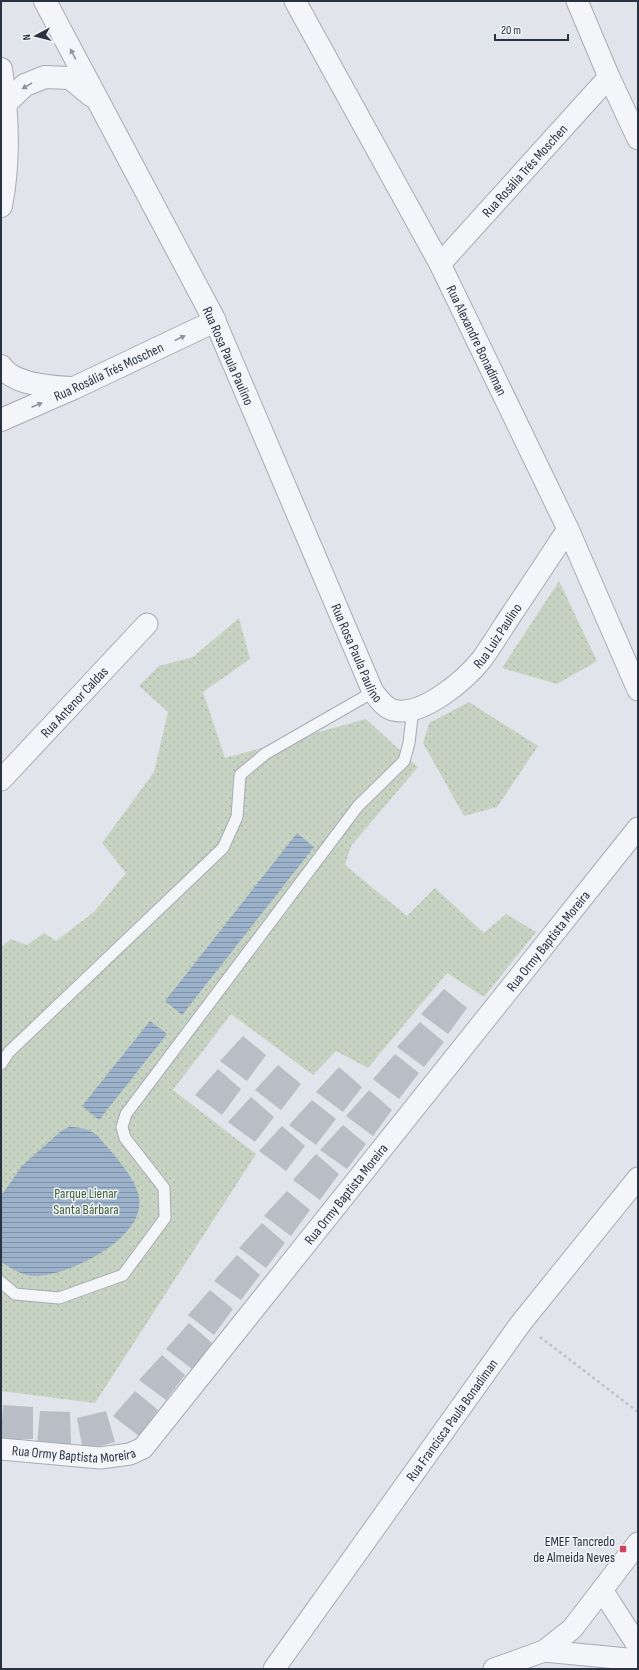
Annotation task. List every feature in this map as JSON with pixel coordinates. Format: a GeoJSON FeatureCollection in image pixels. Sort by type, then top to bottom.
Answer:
{"type":"FeatureCollection","features":[{"type":"Feature","properties":{"kind":"street","name":"Rua Rosa Paula Paulino"},"geometry":{"type":"LineString","coordinates":[[45,1],[215,321],[373,692],[389,708],[406,709]]}},
{"type":"Feature","properties":{"kind":"street","name":"Rua Alexandre Bonadiman"},"geometry":{"type":"LineString","coordinates":[[295,1],[440,264],[568,529],[638,690]]}},
{"type":"Feature","properties":{"kind":"street"},"geometry":{"type":"LineString","coordinates":[[577,1],[609,78],[638,139]]}},
{"type":"Feature","properties":{"kind":"street"},"geometry":{"type":"LineString","coordinates":[[1,69],[6,103],[7,176],[1,206]]}},
{"type":"Feature","properties":{"kind":"street"},"geometry":{"type":"LineString","coordinates":[[6,103],[25,85],[45,77],[70,78],[97,101]]}},
{"type":"Feature","properties":{"kind":"street","name":"Rua Rosália Trés Moschen"},"geometry":{"type":"LineString","coordinates":[[440,264],[609,78]]}},
{"type":"Feature","properties":{"kind":"street","name":"Rua Rosália Trés Moschen"},"geometry":{"type":"LineString","coordinates":[[1,420],[74,388],[215,321]]}},
{"type":"Feature","properties":{"kind":"street"},"geometry":{"type":"LineString","coordinates":[[1,366],[4,370],[19,378],[42,387],[74,388]]}},
{"type":"Feature","properties":{"kind":"street","name":"Rua Luiz Paulino"},"geometry":{"type":"LineString","coordinates":[[406,709],[445,694],[482,659],[568,529]]}},
{"type":"Feature","properties":{"kind":"street","name":"Rua Antenor Caldas"},"geometry":{"type":"LineString","coordinates":[[1,780],[147,624]]}},
{"type":"Feature","properties":{"kind":"street","name":"Rua Ormy Baptista Moreira"},"geometry":{"type":"LineString","coordinates":[[1,1449],[100,1458],[130,1454],[143,1448],[638,828]]}},
{"type":"Feature","properties":{"kind":"street","name":"Rua Francisca Paula Bonadiman"},"geometry":{"type":"LineString","coordinates":[[274,1669],[521,1323],[638,1178]]}},
{"type":"Feature","properties":{"kind":"street"},"geometry":{"type":"LineString","coordinates":[[494,1669],[544,1651],[572,1629],[638,1543]]}},
{"type":"Feature","properties":{"kind":"street"},"geometry":{"type":"LineString","coordinates":[[602,1590],[638,1646]]}},
{"type":"Feature","properties":{"kind":"street"},"geometry":{"type":"LineString","coordinates":[[544,1651],[638,1660]]}},
{"type":"Feature","properties":{"kind":"lane"},"geometry":{"type":"LineString","coordinates":[[1,1064],[9,1052],[223,848],[237,818],[240,775],[265,754],[373,692]]}},
{"type":"Feature","properties":{"kind":"lane"},"geometry":{"type":"LineString","coordinates":[[1,1282],[15,1294],[59,1298],[123,1275],[165,1218],[164,1188],[125,1138],[122,1127],[126,1114],[358,806],[404,761],[409,743],[406,709]]}},
{"type":"Feature","properties":{"kind":"path"},"geometry":{"type":"LineString","coordinates":[[521,1323],[638,1412]]}},
{"type":"Feature","properties":{"kind":"green space"},"geometry":{"type":"Polygon","coordinates":[[[559,581],[597,661],[557,684],[502,668],[559,581]]]}},
{"type":"Feature","properties":{"kind":"green space","name":"Parque Lienar Santa Bárbara"},"geometry":{"type":"Polygon","coordinates":[[[239,618],[250,659],[203,692],[225,758],[366,719],[418,767],[351,846],[345,865],[407,916],[435,888],[484,933],[506,914],[536,932],[484,997],[447,973],[368,1068],[336,1051],[313,1075],[231,1014],[173,1090],[256,1154],[95,1403],[1,1391],[1,947],[11,939],[27,945],[44,933],[56,941],[94,912],[126,873],[102,843],[154,772],[168,712],[139,686],[159,666],[193,657],[239,618]]]}},
{"type":"Feature","properties":{"kind":"green space"},"geometry":{"type":"Polygon","coordinates":[[[469,702],[538,746],[497,807],[464,816],[423,743],[429,723],[469,702]]]}},
{"type":"Feature","properties":{"kind":"water"},"geometry":{"type":"Polygon","coordinates":[[[297,833],[314,847],[182,1015],[165,1001],[297,833]]]}},
{"type":"Feature","properties":{"kind":"water"},"geometry":{"type":"Polygon","coordinates":[[[150,1021],[167,1034],[99,1120],[82,1106],[150,1021]]]}},
{"type":"Feature","properties":{"kind":"water"},"geometry":{"type":"Polygon","coordinates":[[[69,1127],[77,1127],[91,1131],[97,1135],[116,1157],[128,1173],[137,1190],[139,1198],[138,1213],[130,1227],[118,1241],[84,1262],[66,1270],[49,1275],[25,1275],[1,1262],[1,1196],[22,1166],[61,1131],[69,1127]]]}},
{"type":"Feature","properties":{"kind":"building"},"geometry":{"type":"Polygon","coordinates":[[[444,989],[467,1008],[448,1034],[421,1014],[444,989]]]}},
{"type":"Feature","properties":{"kind":"building"},"geometry":{"type":"Polygon","coordinates":[[[420,1022],[444,1042],[424,1067],[397,1047],[420,1022]]]}},
{"type":"Feature","properties":{"kind":"building"},"geometry":{"type":"Polygon","coordinates":[[[243,1036],[266,1055],[247,1081],[220,1061],[243,1036]]]}},
{"type":"Feature","properties":{"kind":"building"},"geometry":{"type":"Polygon","coordinates":[[[395,1054],[419,1073],[399,1099],[373,1079],[395,1054]]]}},
{"type":"Feature","properties":{"kind":"building"},"geometry":{"type":"Polygon","coordinates":[[[278,1065],[301,1084],[281,1110],[255,1090],[278,1065]]]}},
{"type":"Feature","properties":{"kind":"building"},"geometry":{"type":"Polygon","coordinates":[[[339,1067],[362,1087],[343,1112],[316,1092],[339,1067]]]}},
{"type":"Feature","properties":{"kind":"building"},"geometry":{"type":"Polygon","coordinates":[[[218,1069],[241,1089],[222,1115],[195,1095],[218,1069]]]}},
{"type":"Feature","properties":{"kind":"building"},"geometry":{"type":"Polygon","coordinates":[[[369,1090],[392,1110],[373,1136],[346,1116],[369,1090]]]}},
{"type":"Feature","properties":{"kind":"building"},"geometry":{"type":"Polygon","coordinates":[[[251,1097],[274,1117],[255,1142],[228,1122],[251,1097]]]}},
{"type":"Feature","properties":{"kind":"building"},"geometry":{"type":"Polygon","coordinates":[[[312,1100],[336,1119],[316,1145],[289,1125],[312,1100]]]}},
{"type":"Feature","properties":{"kind":"building"},"geometry":{"type":"Polygon","coordinates":[[[343,1125],[366,1144],[347,1169],[320,1150],[343,1125]]]}},
{"type":"Feature","properties":{"kind":"building"},"geometry":{"type":"Polygon","coordinates":[[[282,1126],[305,1146],[286,1171],[259,1151],[282,1126]]]}},
{"type":"Feature","properties":{"kind":"building"},"geometry":{"type":"Polygon","coordinates":[[[316,1154],[339,1174],[320,1200],[293,1180],[316,1154]]]}},
{"type":"Feature","properties":{"kind":"building"},"geometry":{"type":"Polygon","coordinates":[[[287,1191],[310,1210],[291,1236],[264,1216],[287,1191]]]}},
{"type":"Feature","properties":{"kind":"building"},"geometry":{"type":"Polygon","coordinates":[[[262,1223],[285,1243],[266,1268],[239,1248],[262,1223]]]}},
{"type":"Feature","properties":{"kind":"building"},"geometry":{"type":"Polygon","coordinates":[[[237,1255],[260,1275],[241,1300],[214,1281],[237,1255]]]}},
{"type":"Feature","properties":{"kind":"building"},"geometry":{"type":"Polygon","coordinates":[[[210,1290],[233,1309],[214,1335],[188,1315],[210,1290]]]}},
{"type":"Feature","properties":{"kind":"building"},"geometry":{"type":"Polygon","coordinates":[[[189,1323],[212,1343],[192,1369],[166,1349],[189,1323]]]}},
{"type":"Feature","properties":{"kind":"building"},"geometry":{"type":"Polygon","coordinates":[[[162,1355],[185,1375],[166,1400],[139,1380],[162,1355]]]}},
{"type":"Feature","properties":{"kind":"building"},"geometry":{"type":"Polygon","coordinates":[[[135,1391],[158,1410],[139,1436],[113,1416],[135,1391]]]}},
{"type":"Feature","properties":{"kind":"building"},"geometry":{"type":"Polygon","coordinates":[[[3,1405],[33,1407],[33,1439],[1,1439],[3,1405]]]}},
{"type":"Feature","properties":{"kind":"building"},"geometry":{"type":"Polygon","coordinates":[[[40,1411],[70,1412],[71,1444],[37,1445],[40,1411]]]}},
{"type":"Feature","properties":{"kind":"building"},"geometry":{"type":"Polygon","coordinates":[[[106,1411],[115,1442],[83,1451],[77,1418],[106,1411]]]}},
{"type":"Feature","properties":{"kind":"place","name":"EMEF Tancredo de Almeida Neves"},"geometry":{"type":"Point","coordinates":[623,1549]}}]}
